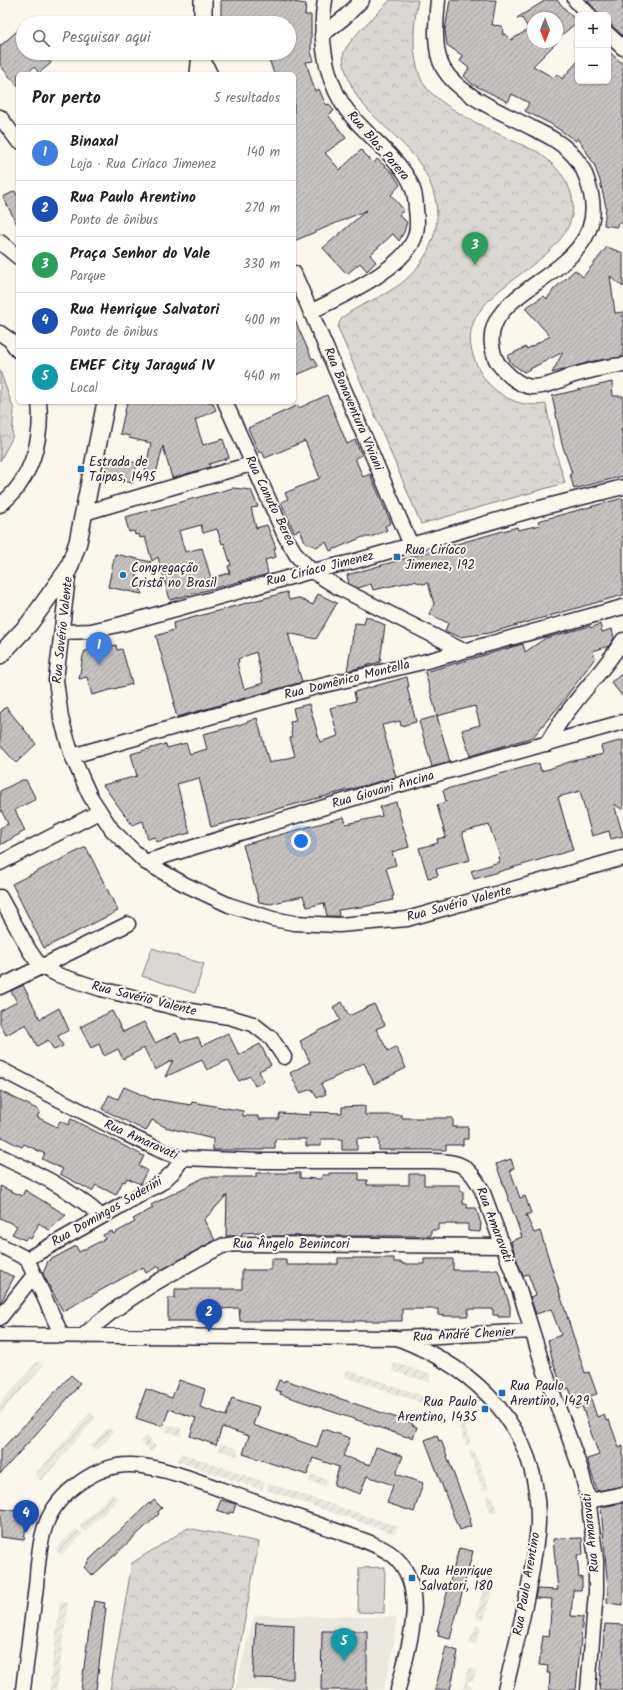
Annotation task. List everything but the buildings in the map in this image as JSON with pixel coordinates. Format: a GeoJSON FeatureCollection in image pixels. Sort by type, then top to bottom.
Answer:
{"type":"FeatureCollection","features":[{"type":"Feature","properties":{"kind":"main road"},"geometry":{"type":"LineString","coordinates":[[203,0],[203,16]]}},
{"type":"Feature","properties":{"kind":"main road"},"geometry":{"type":"LineString","coordinates":[[199,72],[200,60]]}},
{"type":"Feature","properties":{"kind":"main road"},"geometry":{"type":"LineString","coordinates":[[0,655],[29,624],[69,568],[78,542],[106,404]]}},
{"type":"Feature","properties":{"kind":"street","name":"Rua Blas Parera"},"geometry":{"type":"LineString","coordinates":[[312,311],[341,297],[389,268],[404,253],[416,235],[417,221],[416,200],[409,181],[394,161],[355,122],[341,102],[328,72],[322,34],[325,0]]}},
{"type":"Feature","properties":{"kind":"street"},"geometry":{"type":"LineString","coordinates":[[322,34],[345,17],[362,0]]}},
{"type":"Feature","properties":{"kind":"street"},"geometry":{"type":"LineString","coordinates":[[438,0],[436,29],[437,47],[442,66],[451,80],[466,92],[546,134],[564,146],[577,159],[585,172],[593,204],[592,220],[585,240],[571,256],[506,308],[495,320],[491,331],[494,355],[499,365],[516,381],[532,387],[550,384],[594,370],[623,365]]}},
{"type":"Feature","properties":{"kind":"street"},"geometry":{"type":"LineString","coordinates":[[575,0],[586,12]]}},
{"type":"Feature","properties":{"kind":"street"},"geometry":{"type":"LineString","coordinates":[[611,37],[623,48]]}},
{"type":"Feature","properties":{"kind":"street"},"geometry":{"type":"LineString","coordinates":[[204,60],[209,72]]}},
{"type":"Feature","properties":{"kind":"street"},"geometry":{"type":"LineString","coordinates":[[0,117],[16,138]]}},
{"type":"Feature","properties":{"kind":"street"},"geometry":{"type":"LineString","coordinates":[[0,242],[16,255]]}},
{"type":"Feature","properties":{"kind":"street","name":"Rua Bonaventura Viviani"},"geometry":{"type":"LineString","coordinates":[[296,277],[312,311],[411,545]]}},
{"type":"Feature","properties":{"kind":"street"},"geometry":{"type":"LineString","coordinates":[[0,333],[10,340],[16,348]]}},
{"type":"Feature","properties":{"kind":"street"},"geometry":{"type":"LineString","coordinates":[[0,505],[14,492],[32,460],[38,440],[41,420],[39,404]]}},
{"type":"Feature","properties":{"kind":"street","name":"Rua Canuto Berea"},"geometry":{"type":"LineString","coordinates":[[226,404],[251,464],[285,536],[297,556],[312,571],[339,588],[462,650]]}},
{"type":"Feature","properties":{"kind":"street"},"geometry":{"type":"LineString","coordinates":[[84,513],[251,464]]}},
{"type":"Feature","properties":{"kind":"street","name":"Rua Ciríaco Jimenez"},"geometry":{"type":"LineString","coordinates":[[62,632],[75,633],[105,629],[312,571],[352,562],[536,509],[623,487]]}},
{"type":"Feature","properties":{"kind":"street","name":"Rua Savério Valente"},"geometry":{"type":"LineString","coordinates":[[69,568],[58,656],[57,696],[61,718],[72,756],[80,777],[99,812],[112,830],[145,862],[184,884],[229,905],[273,919],[318,925],[407,919],[623,858]]}},
{"type":"Feature","properties":{"kind":"street","name":"Rua Domênico Montella"},"geometry":{"type":"LineString","coordinates":[[72,756],[304,690],[623,607]]}},
{"type":"Feature","properties":{"kind":"street"},"geometry":{"type":"LineString","coordinates":[[546,744],[563,715],[609,660],[623,640]]}},
{"type":"Feature","properties":{"kind":"street","name":"Rua Giovani Ancina"},"geometry":{"type":"LineString","coordinates":[[145,862],[370,793],[623,722]]}},
{"type":"Feature","properties":{"kind":"street"},"geometry":{"type":"LineString","coordinates":[[0,863],[99,812]]}},
{"type":"Feature","properties":{"kind":"street","name":"Rua Savério Valente"},"geometry":{"type":"LineString","coordinates":[[0,897],[29,950],[40,966],[58,975],[101,989],[185,1010],[229,1017],[253,1024],[271,1038],[284,1057]]}},
{"type":"Feature","properties":{"kind":"street"},"geometry":{"type":"LineString","coordinates":[[0,987],[128,924]]}},
{"type":"Feature","properties":{"kind":"street","name":"Rua Amaravati"},"geometry":{"type":"LineString","coordinates":[[0,1069],[124,1134],[183,1158],[217,1160],[455,1162],[465,1166],[477,1180],[482,1190],[582,1470],[589,1501],[596,1560],[596,1592],[588,1690]]}},
{"type":"Feature","properties":{"kind":"street"},"geometry":{"type":"LineString","coordinates":[[0,1156],[60,1185],[101,1216]]}},
{"type":"Feature","properties":{"kind":"street","name":"Rua Domingos Soderini"},"geometry":{"type":"LineString","coordinates":[[27,1259],[161,1183],[173,1172],[183,1158]]}},
{"type":"Feature","properties":{"kind":"street","name":"Rua Ângelo Benincori"},"geometry":{"type":"LineString","coordinates":[[84,1336],[103,1318],[121,1305],[222,1246],[318,1244],[503,1246]]}},
{"type":"Feature","properties":{"kind":"street"},"geometry":{"type":"LineString","coordinates":[[0,1245],[27,1259],[62,1336]]}},
{"type":"Feature","properties":{"kind":"street"},"geometry":{"type":"LineString","coordinates":[[0,1318],[34,1275]]}},
{"type":"Feature","properties":{"kind":"street","name":"Rua André Chenier"},"geometry":{"type":"LineString","coordinates":[[397,1338],[532,1331]]}},
{"type":"Feature","properties":{"kind":"street","name":"Rua Paulo Arentino"},"geometry":{"type":"LineString","coordinates":[[0,1335],[397,1338],[422,1348],[449,1362],[468,1376],[497,1404],[516,1432],[528,1458],[536,1489],[538,1520],[537,1541],[528,1589],[505,1690]]}},
{"type":"Feature","properties":{"kind":"street"},"geometry":{"type":"LineString","coordinates":[[23,1690],[40,1545],[46,1522],[56,1506],[67,1494],[93,1474],[117,1466],[130,1465],[162,1470],[305,1519],[374,1545],[397,1558],[410,1584],[414,1607],[413,1622],[398,1690]]}},
{"type":"Feature","properties":{"kind":"street"},"geometry":{"type":"LineString","coordinates":[[589,1501],[623,1494]]}},
{"type":"Feature","properties":{"kind":"shaded area"},"geometry":{"type":"Polygon","coordinates":[[[38,1361],[43,1366],[0,1414],[0,1403],[38,1361]]]}},
{"type":"Feature","properties":{"kind":"shaded area"},"geometry":{"type":"Polygon","coordinates":[[[394,1363],[431,1374],[429,1382],[392,1371],[394,1363]]]}},
{"type":"Feature","properties":{"kind":"shaded area"},"geometry":{"type":"Polygon","coordinates":[[[347,1370],[436,1400],[434,1407],[345,1377],[347,1370]]]}},
{"type":"Feature","properties":{"kind":"shaded area"},"geometry":{"type":"Polygon","coordinates":[[[90,1412],[96,1418],[41,1481],[35,1475],[90,1412]]]}},
{"type":"Feature","properties":{"kind":"shaded area"},"geometry":{"type":"Polygon","coordinates":[[[461,1413],[471,1444],[466,1446],[455,1415],[461,1413]]]}},
{"type":"Feature","properties":{"kind":"shaded area"},"geometry":{"type":"Polygon","coordinates":[[[168,1425],[181,1428],[181,1436],[165,1431],[168,1425]]]}},
{"type":"Feature","properties":{"kind":"shaded area"},"geometry":{"type":"Polygon","coordinates":[[[108,1428],[114,1432],[97,1451],[90,1446],[108,1428]]]}},
{"type":"Feature","properties":{"kind":"shaded area"},"geometry":{"type":"Polygon","coordinates":[[[147,1436],[156,1446],[151,1452],[140,1441],[147,1436]]]}},
{"type":"Feature","properties":{"kind":"shaded area"},"geometry":{"type":"Polygon","coordinates":[[[220,1443],[238,1449],[237,1456],[218,1450],[220,1443]]]}},
{"type":"Feature","properties":{"kind":"shaded area"},"geometry":{"type":"Polygon","coordinates":[[[474,1451],[489,1488],[483,1491],[469,1452],[474,1451]]]}},
{"type":"Feature","properties":{"kind":"shaded area"},"geometry":{"type":"Polygon","coordinates":[[[181,1453],[265,1482],[262,1490],[177,1461],[181,1453]]]}},
{"type":"Feature","properties":{"kind":"shaded area"},"geometry":{"type":"Polygon","coordinates":[[[311,1474],[327,1479],[325,1486],[309,1482],[311,1474]]]}},
{"type":"Feature","properties":{"kind":"shaded area"},"geometry":{"type":"Polygon","coordinates":[[[268,1483],[398,1526],[395,1534],[266,1490],[268,1483]]]}},
{"type":"Feature","properties":{"kind":"shaded area"},"geometry":{"type":"Polygon","coordinates":[[[112,1493],[118,1500],[85,1532],[79,1526],[112,1493]]]}},
{"type":"Feature","properties":{"kind":"shaded area"},"geometry":{"type":"Polygon","coordinates":[[[491,1495],[498,1511],[491,1514],[485,1497],[491,1495]]]}},
{"type":"Feature","properties":{"kind":"shaded area"},"geometry":{"type":"Polygon","coordinates":[[[76,1529],[83,1534],[61,1555],[55,1549],[76,1529]]]}},
{"type":"Feature","properties":{"kind":"shaded area"},"geometry":{"type":"Polygon","coordinates":[[[486,1575],[495,1579],[484,1619],[476,1618],[486,1575]]]}},
{"type":"Feature","properties":{"kind":"shaded area"},"geometry":{"type":"Polygon","coordinates":[[[60,1601],[68,1603],[57,1690],[49,1690],[60,1601]]]}},
{"type":"Feature","properties":{"kind":"shaded area"},"geometry":{"type":"Polygon","coordinates":[[[254,1615],[397,1617],[392,1654],[383,1690],[235,1690],[254,1615]]]}},
{"type":"Feature","properties":{"kind":"shaded area"},"geometry":{"type":"Polygon","coordinates":[[[476,1624],[481,1626],[476,1644],[469,1644],[476,1624]]]}},
{"type":"Feature","properties":{"kind":"shaded area"},"geometry":{"type":"Polygon","coordinates":[[[468,1668],[476,1670],[474,1681],[468,1681],[467,1685],[472,1686],[471,1690],[463,1690],[468,1668]]]}},
{"type":"Feature","properties":{"kind":"green space"},"geometry":{"type":"Polygon","coordinates":[[[390,0],[418,0],[414,30],[416,61],[422,81],[429,91],[441,101],[474,122],[538,152],[549,161],[563,177],[572,197],[570,221],[558,242],[539,260],[496,293],[479,312],[471,333],[474,358],[483,376],[491,386],[503,396],[516,402],[530,405],[546,404],[554,446],[565,483],[421,524],[338,328],[343,317],[402,283],[418,267],[429,248],[436,227],[436,203],[431,184],[425,172],[416,158],[359,99],[348,79],[344,64],[343,57],[347,46],[390,0]]]}},
{"type":"Feature","properties":{"kind":"green space"},"geometry":{"type":"Polygon","coordinates":[[[0,371],[14,410],[12,438],[0,461],[0,371]]]}},
{"type":"Feature","properties":{"kind":"green space"},"geometry":{"type":"Polygon","coordinates":[[[152,948],[204,964],[195,993],[142,976],[152,948]]]}},
{"type":"Feature","properties":{"kind":"green space"},"geometry":{"type":"Polygon","coordinates":[[[188,1528],[259,1542],[232,1690],[110,1690],[132,1563],[188,1528]]]}},
{"type":"Feature","properties":{"kind":"green space"},"geometry":{"type":"Polygon","coordinates":[[[385,1567],[384,1613],[358,1612],[359,1568],[385,1567]]]}},
{"type":"Feature","properties":{"kind":"place","name":"Praça Senhor do Vale"},"geometry":{"type":"Point","coordinates":[475,265]}},
{"type":"Feature","properties":{"kind":"place","name":"Estrada de Taipas, 1495"},"geometry":{"type":"Point","coordinates":[81,469]}},
{"type":"Feature","properties":{"kind":"place","name":"Rua Ciríaco Jimenez, 192"},"geometry":{"type":"Point","coordinates":[397,557]}},
{"type":"Feature","properties":{"kind":"place","name":"Congregação Cristã no Brasil"},"geometry":{"type":"Point","coordinates":[123,575]}},
{"type":"Feature","properties":{"kind":"place","name":"Binaxal"},"geometry":{"type":"Point","coordinates":[99,665]}},
{"type":"Feature","properties":{"kind":"place","name":"Rua Paulo Arentino"},"geometry":{"type":"Point","coordinates":[209,1332]}},
{"type":"Feature","properties":{"kind":"place","name":"Rua Paulo Arentino, 1429"},"geometry":{"type":"Point","coordinates":[502,1393]}},
{"type":"Feature","properties":{"kind":"place","name":"Rua Paulo Arentino, 1435"},"geometry":{"type":"Point","coordinates":[485,1409]}},
{"type":"Feature","properties":{"kind":"place","name":"Rua Henrique Salvatori"},"geometry":{"type":"Point","coordinates":[26,1533]}},
{"type":"Feature","properties":{"kind":"place","name":"Rua Henrique Salvatori, 180"},"geometry":{"type":"Point","coordinates":[412,1578]}},
{"type":"Feature","properties":{"kind":"place","name":"EMEF City Jaraguá IV"},"geometry":{"type":"Point","coordinates":[344,1661]}}]}
